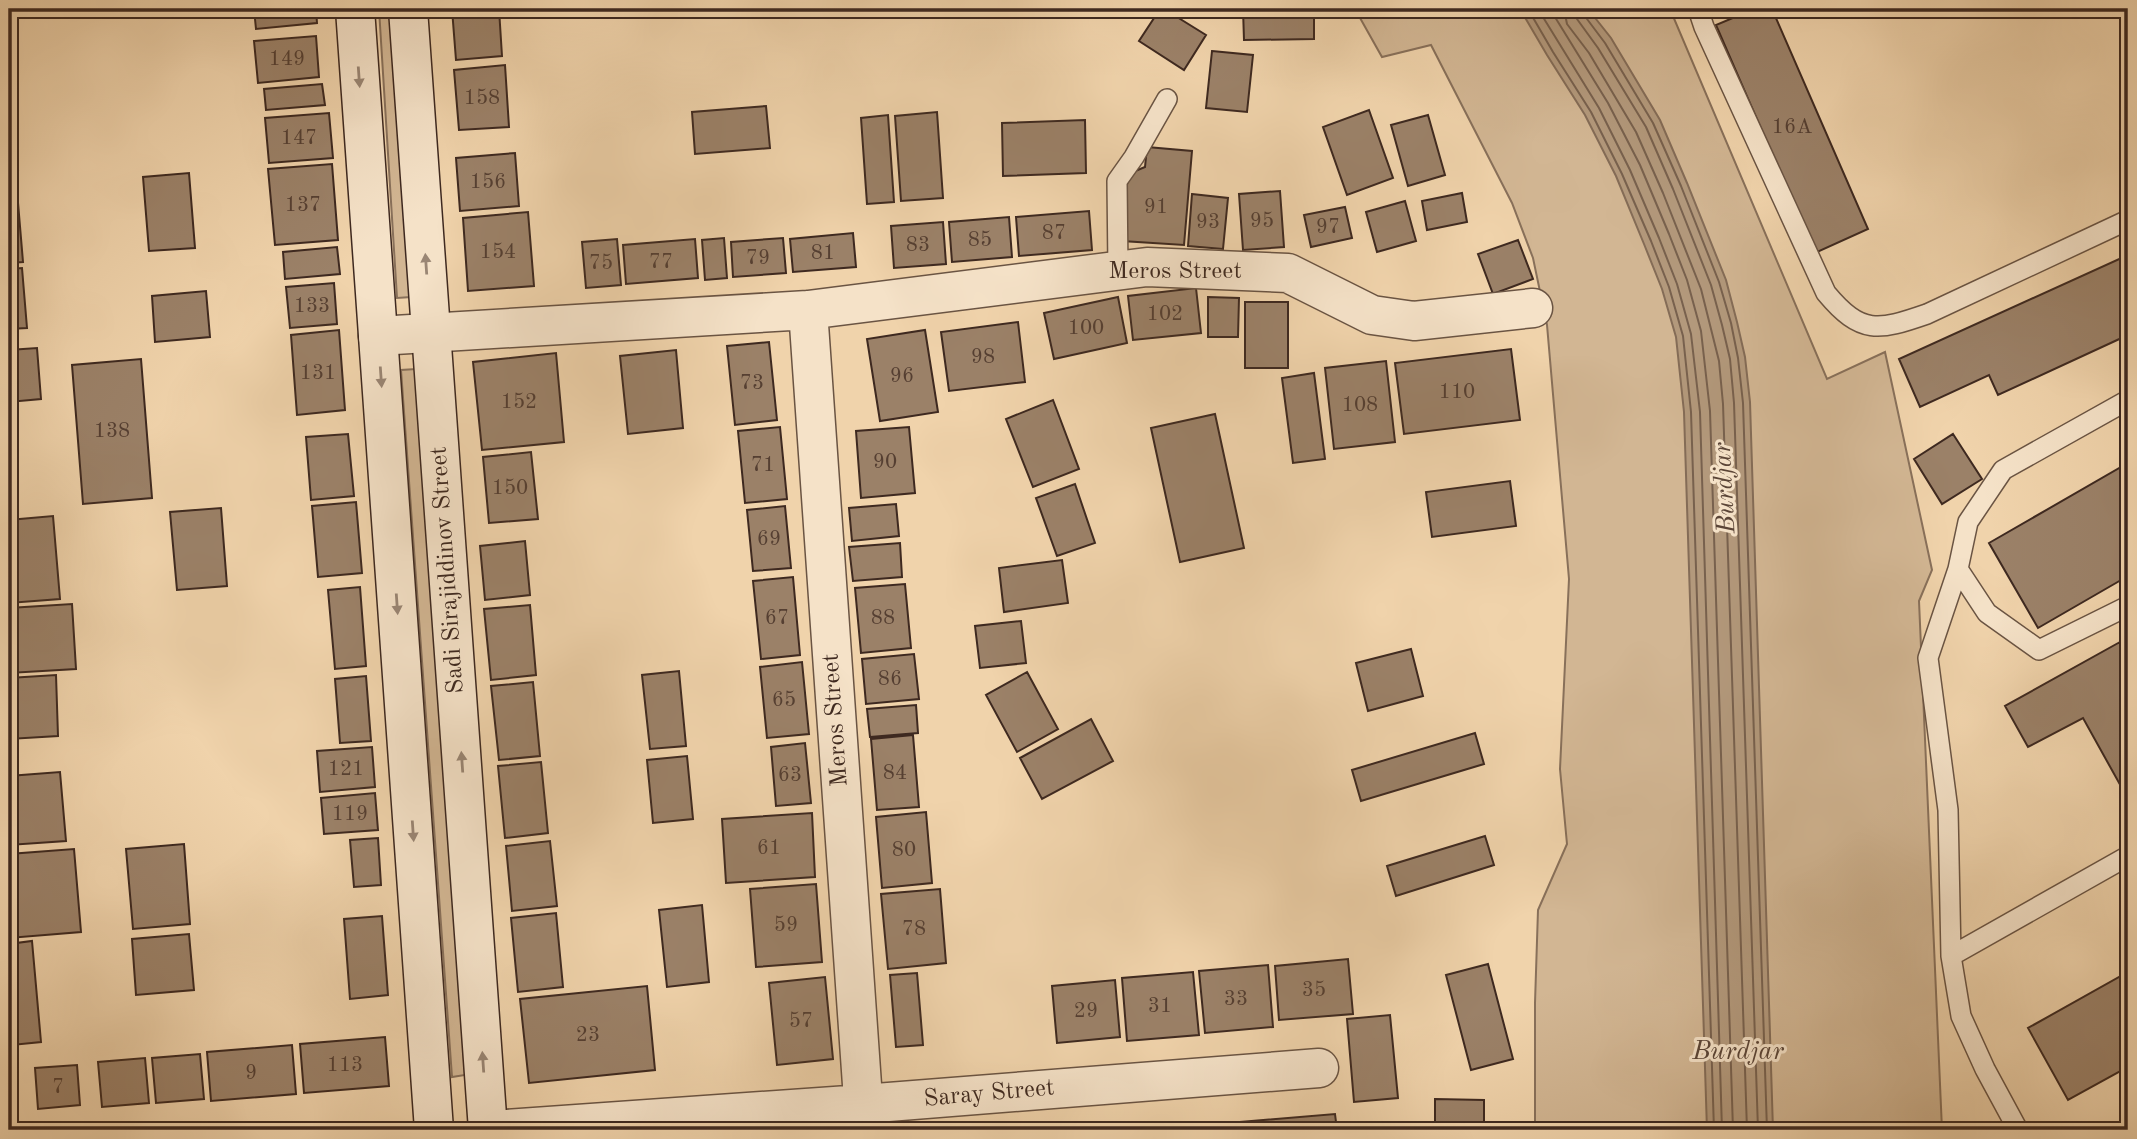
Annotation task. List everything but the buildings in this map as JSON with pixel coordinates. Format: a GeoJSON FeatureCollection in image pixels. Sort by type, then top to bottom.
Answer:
{"type":"FeatureCollection","features":[{"type":"Feature","properties":{"kind":"street"},"geometry":{"type":"LineString","coordinates":[[355,9],[434,1130]]}},
{"type":"Feature","properties":{"kind":"street","name":"Sadi Sirajiddinov Street"},"geometry":{"type":"LineString","coordinates":[[408,9],[490,1130]]}},
{"type":"Feature","properties":{"kind":"street","name":"Meros Street"},"geometry":{"type":"LineString","coordinates":[[378,336],[808,310],[1147,267],[1288,274],[1372,315],[1414,321],[1533,308]]}},
{"type":"Feature","properties":{"kind":"street","name":"Meros Street"},"geometry":{"type":"LineString","coordinates":[[808,310],[864,1117]]}},
{"type":"Feature","properties":{"kind":"street","name":"Saray Street"},"geometry":{"type":"LineString","coordinates":[[490,1130],[864,1117],[1318,1068]]}},
{"type":"Feature","properties":{"kind":"lane"},"geometry":{"type":"LineString","coordinates":[[1698,9],[1826,293],[1852,320],[1881,326],[1927,314],[2128,220]]}},
{"type":"Feature","properties":{"kind":"lane"},"geometry":{"type":"LineString","coordinates":[[1118,269],[1116,181],[1134,157],[1167,99]]}},
{"type":"Feature","properties":{"kind":"lane"},"geometry":{"type":"LineString","coordinates":[[2018,1130],[1985,1069],[1961,1016],[1951,956],[1948,810],[1928,658],[1958,569],[1968,522],[2003,470],[2126,406]]}},
{"type":"Feature","properties":{"kind":"lane"},"geometry":{"type":"LineString","coordinates":[[1958,569],[1987,613],[2039,650],[2128,606]]}},
{"type":"Feature","properties":{"kind":"lane"},"geometry":{"type":"LineString","coordinates":[[1951,956],[2128,856]]}},
{"type":"Feature","properties":{"kind":"shaded area"},"geometry":{"type":"Polygon","coordinates":[[[379,9],[393,9],[411,297],[397,298],[379,9]]]}},
{"type":"Feature","properties":{"kind":"shaded area"},"geometry":{"type":"Polygon","coordinates":[[[1355,9],[1670,9],[1827,379],[1885,352],[1932,570],[1919,601],[1942,1130],[1535,1130],[1538,910],[1567,844],[1560,769],[1569,579],[1547,325],[1533,258],[1512,203],[1431,45],[1382,57],[1355,9]]]}},
{"type":"Feature","properties":{"kind":"shaded area"},"geometry":{"type":"Polygon","coordinates":[[[416,369],[465,1075],[452,1077],[401,370],[416,369]]]}},
{"type":"Feature","properties":{"kind":"water","name":"Burdjar"},"geometry":{"type":"Polygon","coordinates":[[[1520,9],[1588,9],[1611,38],[1660,120],[1687,183],[1726,280],[1745,357],[1750,402],[1773,1130],[1707,1130],[1684,412],[1676,337],[1662,289],[1616,176],[1585,115],[1520,9]]]}}]}
